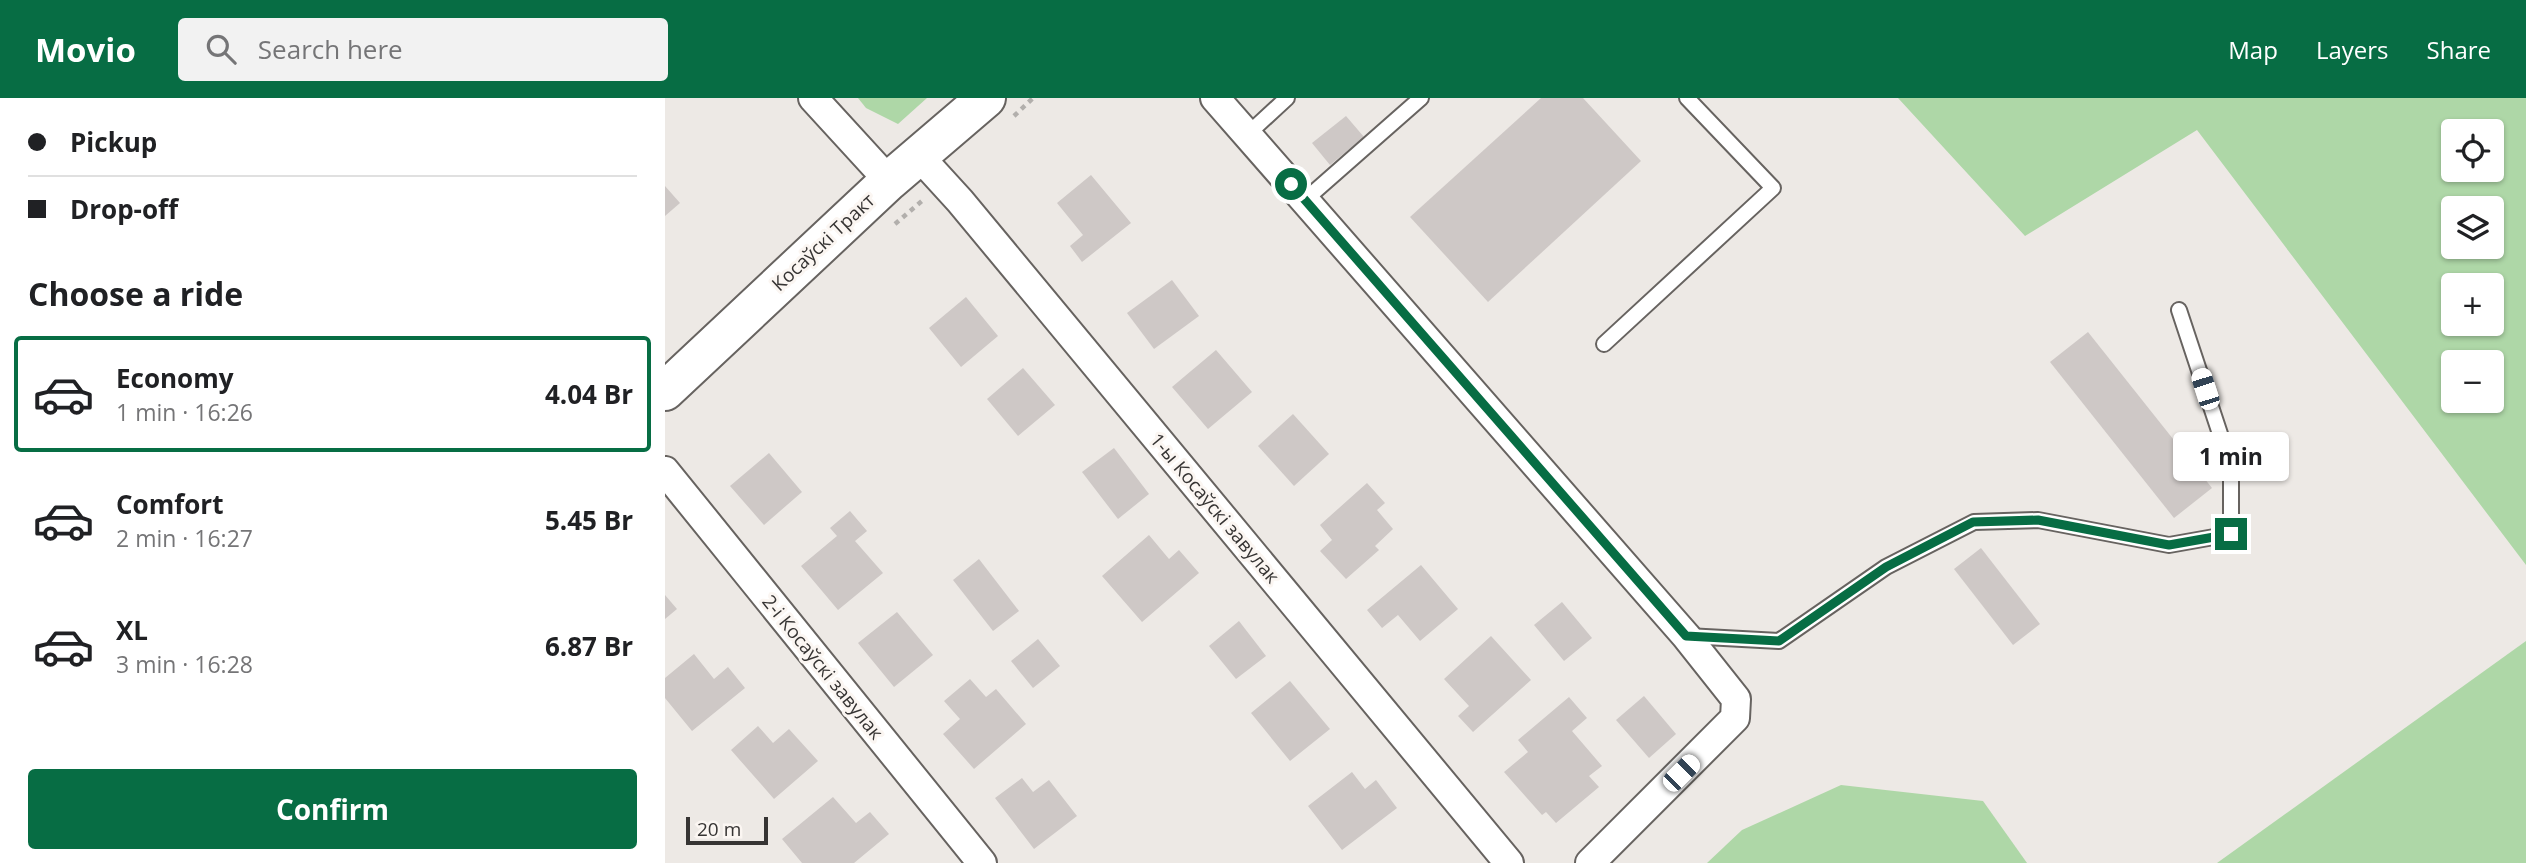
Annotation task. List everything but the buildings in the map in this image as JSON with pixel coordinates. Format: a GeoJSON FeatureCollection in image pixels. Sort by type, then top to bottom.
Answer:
{"type":"FeatureCollection","features":[{"type":"Feature","properties":{"kind":"main road","name":"Косаўскі Тракт"},"geometry":{"type":"LineString","coordinates":[[665,391],[889,181],[986,98]]}},
{"type":"Feature","properties":{"kind":"street"},"geometry":{"type":"LineString","coordinates":[[813,98],[889,181]]}},
{"type":"Feature","properties":{"kind":"street"},"geometry":{"type":"LineString","coordinates":[[1215,98],[1686,636],[1736,699],[1735,718],[1590,863]]}},
{"type":"Feature","properties":{"kind":"street","name":"1-ы Косаўскі завулак"},"geometry":{"type":"LineString","coordinates":[[918,155],[952,191],[1509,863]]}},
{"type":"Feature","properties":{"kind":"street","name":"2-і Косаўскі завулак"},"geometry":{"type":"LineString","coordinates":[[665,471],[982,863]]}},
{"type":"Feature","properties":{"kind":"lane"},"geometry":{"type":"LineString","coordinates":[[1248,134],[1287,98]]}},
{"type":"Feature","properties":{"kind":"lane"},"geometry":{"type":"LineString","coordinates":[[1305,200],[1421,98]]}},
{"type":"Feature","properties":{"kind":"lane"},"geometry":{"type":"LineString","coordinates":[[1604,344],[1773,188],[1687,98]]}},
{"type":"Feature","properties":{"kind":"lane"},"geometry":{"type":"LineString","coordinates":[[1686,636],[1779,641],[1886,567],[1973,522],[2038,520],[2169,545],[2231,534],[2231,467],[2179,310]]}},
{"type":"Feature","properties":{"kind":"green space"},"geometry":{"type":"Polygon","coordinates":[[[858,98],[927,98],[898,124],[866,108],[858,98]]]}},
{"type":"Feature","properties":{"kind":"green space"},"geometry":{"type":"Polygon","coordinates":[[[1898,98],[2526,98],[2526,565],[2197,130],[2025,236],[1898,98]]]}},
{"type":"Feature","properties":{"kind":"green space"},"geometry":{"type":"Polygon","coordinates":[[[2526,641],[2526,863],[2217,863],[2526,641]]]}},
{"type":"Feature","properties":{"kind":"green space"},"geometry":{"type":"Polygon","coordinates":[[[1841,785],[1983,801],[2027,863],[1707,863],[1742,830],[1841,785]]]}},
{"type":"Feature","properties":{"kind":"route"},"geometry":{"type":"LineString","coordinates":[[1291,184],[1686,636],[1779,641],[1886,567],[1973,522],[2038,520],[2169,545],[2231,534]]}}]}
